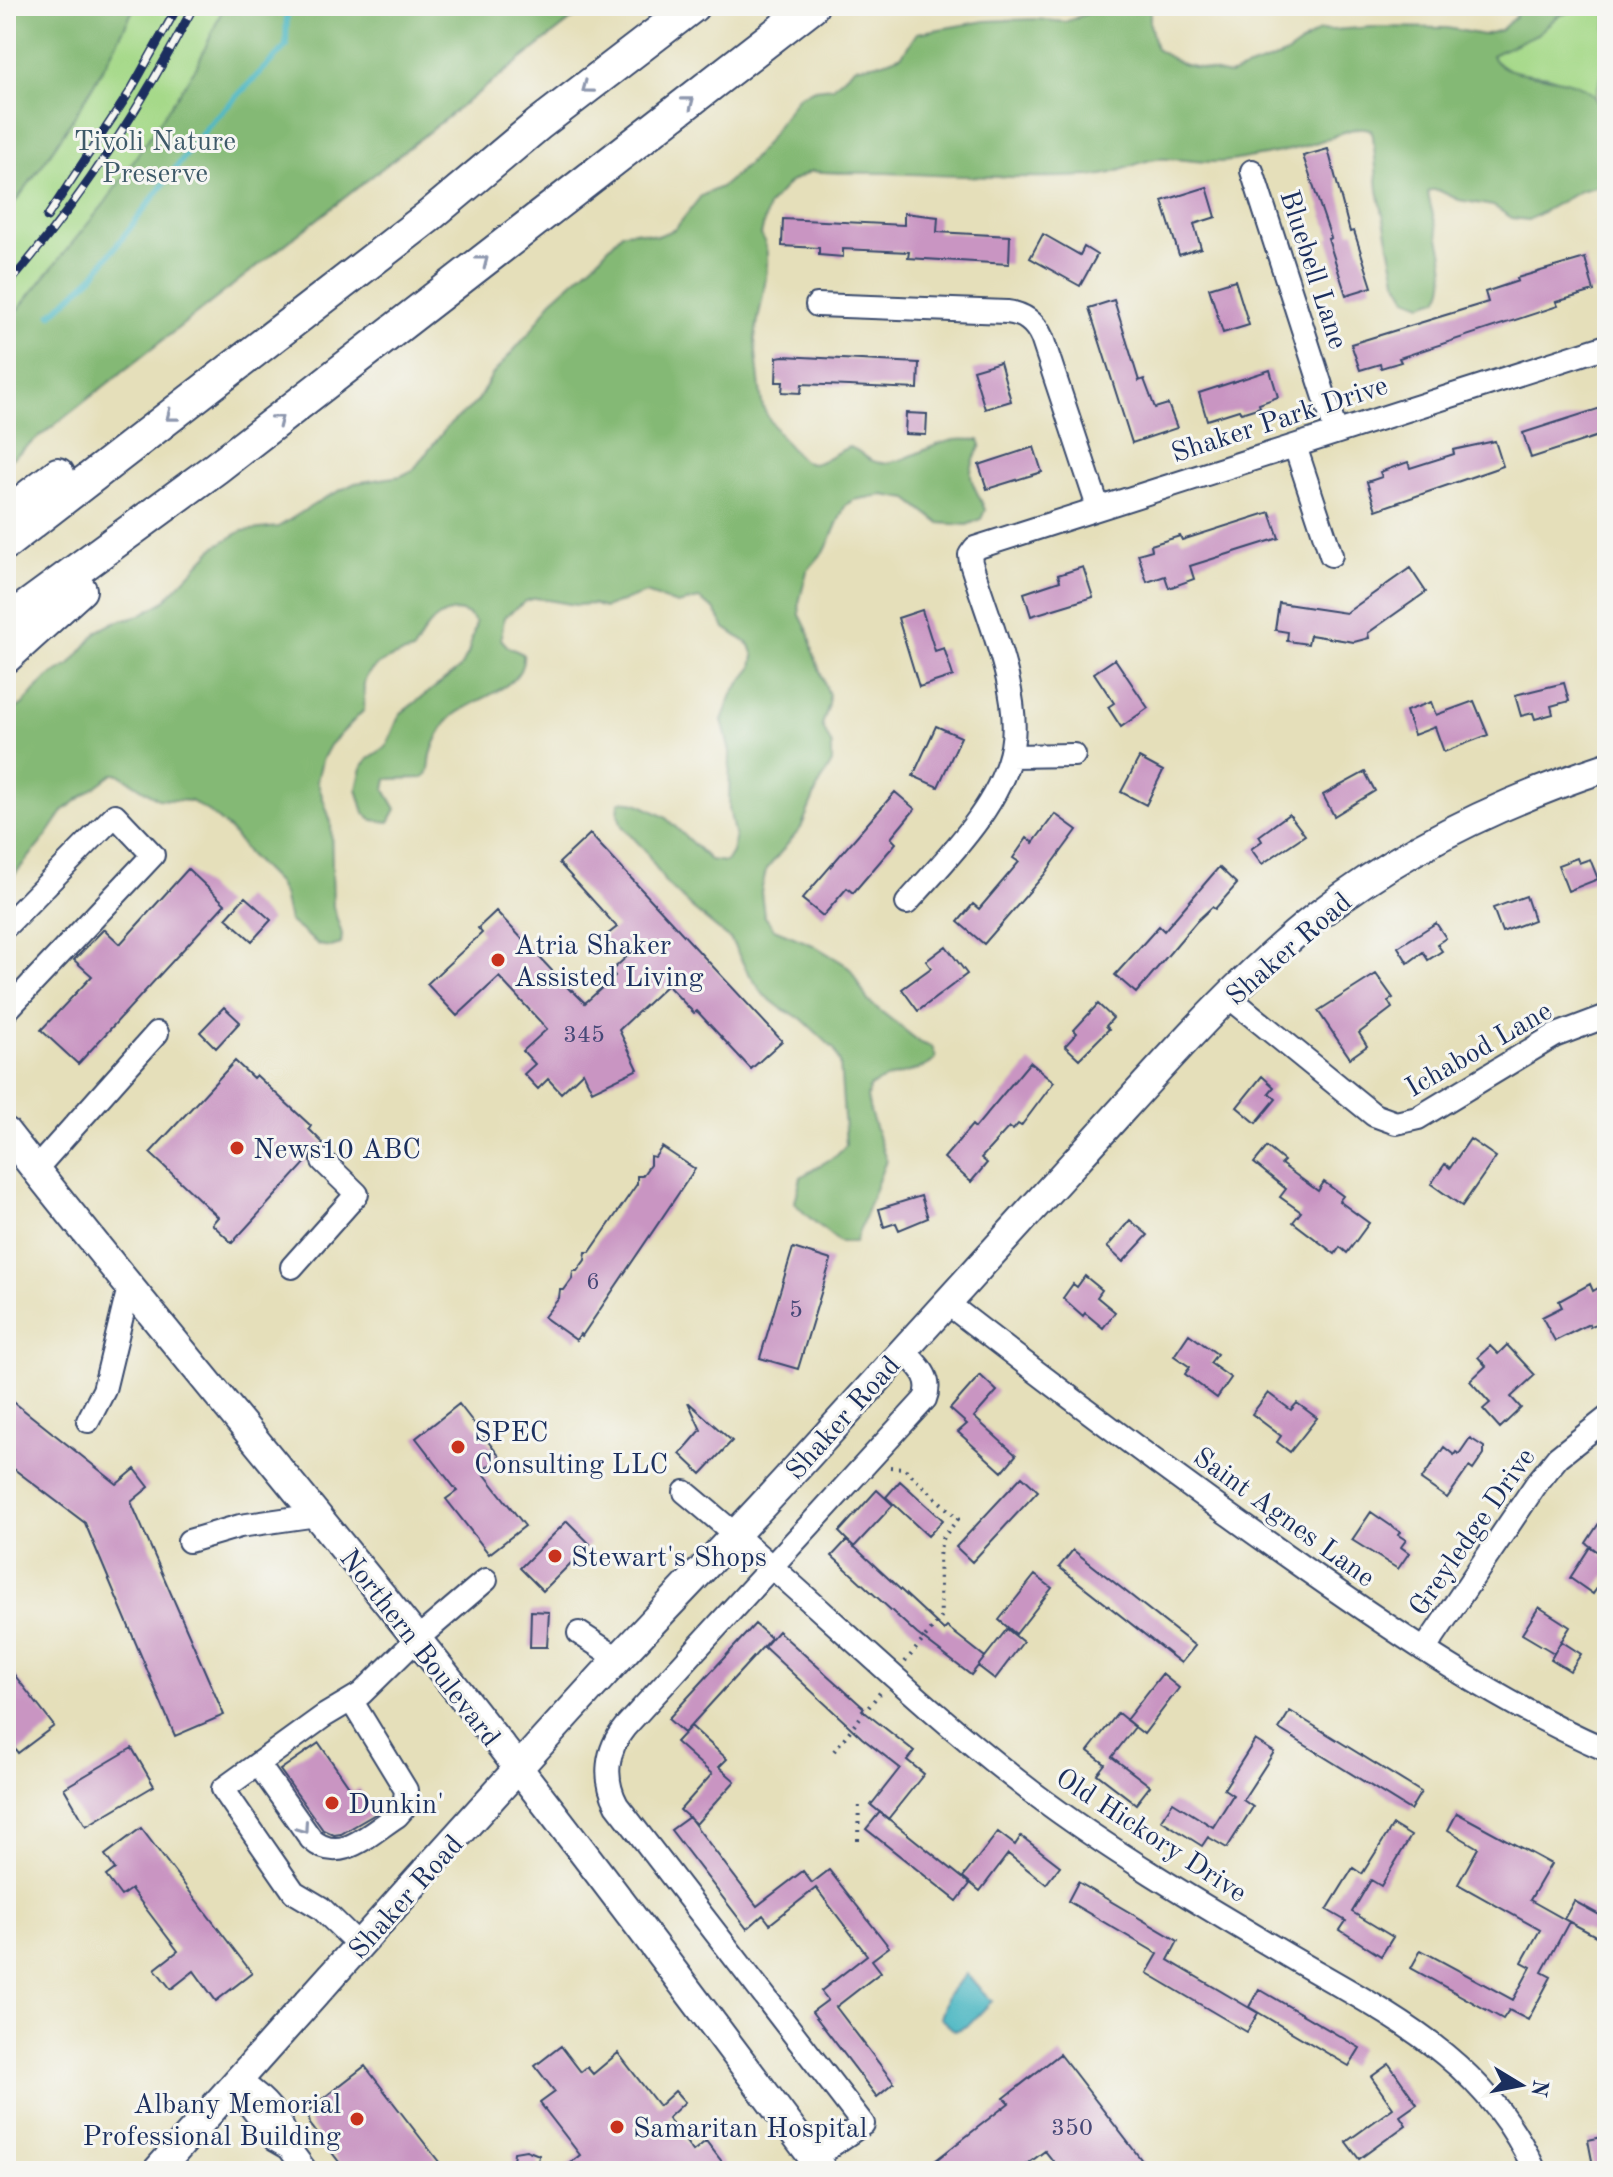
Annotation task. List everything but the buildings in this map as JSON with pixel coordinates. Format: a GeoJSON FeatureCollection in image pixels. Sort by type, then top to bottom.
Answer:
{"type":"FeatureCollection","features":[{"type":"Feature","properties":{"kind":"highway"},"geometry":{"type":"LineString","coordinates":[[6,543],[428,217],[539,124],[693,6]]}},
{"type":"Feature","properties":{"kind":"highway"},"geometry":{"type":"LineString","coordinates":[[6,622],[216,468],[812,6]]}},
{"type":"Feature","properties":{"kind":"highway"},"geometry":{"type":"LineString","coordinates":[[6,514],[413,202],[539,124]]}},
{"type":"Feature","properties":{"kind":"highway"},"geometry":{"type":"LineString","coordinates":[[6,657],[216,468]]}},
{"type":"Feature","properties":{"kind":"main road","name":"Shaker Road"},"geometry":{"type":"LineString","coordinates":[[157,2171],[619,1659],[1165,1064],[1274,953],[1321,913],[1418,848],[1512,802],[1607,767]]}},
{"type":"Feature","properties":{"kind":"main road","name":"Northern Boulevard"},"geometry":{"type":"LineString","coordinates":[[6,1132],[417,1639],[818,2164]]}},
{"type":"Feature","properties":{"kind":"street","name":"Bluebell Lane"},"geometry":{"type":"LineString","coordinates":[[1252,171],[1336,432]]}},
{"type":"Feature","properties":{"kind":"street"},"geometry":{"type":"LineString","coordinates":[[817,305],[1007,312],[1026,317],[1042,338],[1098,507]]}},
{"type":"Feature","properties":{"kind":"street","name":"Shaker Park Drive"},"geometry":{"type":"LineString","coordinates":[[1010,756],[1013,737],[1010,694],[971,563],[971,552],[980,545],[1607,346]]}},
{"type":"Feature","properties":{"kind":"street"},"geometry":{"type":"LineString","coordinates":[[1295,446],[1331,555]]}},
{"type":"Feature","properties":{"kind":"street"},"geometry":{"type":"LineString","coordinates":[[907,903],[975,822],[997,786],[1010,756],[1074,755]]}},
{"type":"Feature","properties":{"kind":"street"},"geometry":{"type":"LineString","coordinates":[[6,926],[115,815],[153,855],[6,1011]]}},
{"type":"Feature","properties":{"kind":"street","name":"Ichabod Lane"},"geometry":{"type":"LineString","coordinates":[[1229,997],[1374,1115],[1396,1123],[1418,1118],[1554,1036],[1607,1016]]}},
{"type":"Feature","properties":{"kind":"street"},"geometry":{"type":"LineString","coordinates":[[35,1170],[157,1033]]}},
{"type":"Feature","properties":{"kind":"street"},"geometry":{"type":"LineString","coordinates":[[292,1267],[357,1194],[323,1161]]}},
{"type":"Feature","properties":{"kind":"street"},"geometry":{"type":"LineString","coordinates":[[88,1421],[104,1390],[129,1287]]}},
{"type":"Feature","properties":{"kind":"street","name":"Saint Agnes Lane"},"geometry":{"type":"LineString","coordinates":[[947,1303],[1220,1508],[1424,1650],[1532,1715],[1607,1750]]}},
{"type":"Feature","properties":{"kind":"street"},"geometry":{"type":"LineString","coordinates":[[818,2164],[863,2124],[622,1811],[611,1791],[608,1776],[610,1754],[620,1733],[925,1399],[928,1388],[926,1376],[903,1350]]}},
{"type":"Feature","properties":{"kind":"street","name":"Greyledge Drive"},"geometry":{"type":"LineString","coordinates":[[1424,1650],[1542,1476],[1558,1457],[1607,1418]]}},
{"type":"Feature","properties":{"kind":"street","name":"Old Hickory Drive"},"geometry":{"type":"LineString","coordinates":[[685,1492],[773,1566],[963,1738],[1096,1838],[1431,2041],[1464,2068],[1497,2107],[1527,2152],[1535,2171]]}},
{"type":"Feature","properties":{"kind":"street"},"geometry":{"type":"LineString","coordinates":[[189,1541],[240,1526],[317,1515]]}},
{"type":"Feature","properties":{"kind":"street"},"geometry":{"type":"LineString","coordinates":[[360,1946],[321,1908],[294,1892],[223,1789],[361,1694],[417,1639],[486,1580]]}},
{"type":"Feature","properties":{"kind":"street"},"geometry":{"type":"LineString","coordinates":[[579,1633],[619,1659]]}},
{"type":"Feature","properties":{"kind":"street"},"geometry":{"type":"LineString","coordinates":[[258,1764],[311,1839],[321,1848],[343,1850],[397,1816],[404,1808],[406,1790],[351,1700]]}},
{"type":"Feature","properties":{"kind":"street"},"geometry":{"type":"LineString","coordinates":[[238,2080],[261,2095],[286,2130],[289,2148],[306,2171]]}},
{"type":"Feature","properties":{"kind":"path"},"geometry":{"type":"LineString","coordinates":[[834,1751],[941,1618],[940,1547],[942,1539],[958,1519],[904,1468],[878,1466]]}},
{"type":"Feature","properties":{"kind":"path"},"geometry":{"type":"LineString","coordinates":[[858,1840],[859,1800]]}},
{"type":"Feature","properties":{"kind":"green space","name":"Tivoli Nature Preserve"},"geometry":{"type":"Polygon","coordinates":[[[6,6],[589,6],[6,463],[6,6]]]}},
{"type":"Feature","properties":{"kind":"green space"},"geometry":{"type":"Polygon","coordinates":[[[6,6],[135,6],[76,114],[6,214],[6,6]]]}},
{"type":"Feature","properties":{"kind":"green space","name":"Tivoli Nature Preserve"},"geometry":{"type":"Polygon","coordinates":[[[224,6],[589,6],[6,463],[6,324],[105,203],[197,66],[224,6]]]}},
{"type":"Feature","properties":{"kind":"green space"},"geometry":{"type":"Polygon","coordinates":[[[1107,6],[1150,6],[1150,24],[1156,49],[1182,64],[1229,75],[1285,55],[1319,31],[1373,27],[1447,28],[1483,35],[1501,30],[1515,17],[1520,6],[1586,6],[1558,16],[1537,34],[1492,55],[1497,63],[1507,69],[1567,81],[1592,94],[1601,110],[1608,134],[1607,184],[1580,191],[1528,220],[1512,218],[1493,206],[1459,200],[1438,190],[1430,190],[1428,193],[1445,276],[1438,299],[1422,304],[1407,298],[1396,279],[1378,190],[1373,136],[1367,128],[1257,157],[1221,162],[1156,159],[1100,175],[1014,177],[811,171],[790,182],[768,206],[761,235],[767,271],[755,339],[757,362],[763,407],[793,451],[801,459],[814,464],[849,447],[872,461],[882,463],[900,460],[954,440],[979,440],[981,445],[972,465],[971,478],[985,510],[981,519],[967,525],[939,523],[908,499],[883,495],[853,500],[845,506],[826,549],[807,571],[799,603],[800,615],[810,635],[829,695],[822,725],[832,746],[832,763],[801,828],[766,870],[761,892],[764,915],[774,929],[813,945],[843,963],[851,970],[868,1001],[921,1043],[932,1047],[936,1058],[924,1067],[885,1079],[869,1088],[870,1112],[886,1160],[855,1242],[839,1242],[795,1202],[801,1177],[837,1155],[846,1145],[840,1063],[834,1049],[802,1019],[764,995],[731,940],[665,882],[645,850],[622,826],[618,814],[619,803],[637,803],[665,817],[710,860],[726,862],[732,852],[735,839],[729,808],[730,752],[722,720],[733,692],[752,668],[754,656],[750,645],[725,628],[714,609],[699,599],[677,604],[646,593],[604,608],[536,598],[526,601],[504,617],[501,639],[508,647],[523,654],[522,666],[516,676],[448,721],[436,740],[424,778],[387,779],[385,790],[396,809],[389,822],[373,820],[364,813],[357,789],[362,767],[369,758],[386,747],[400,714],[459,669],[468,654],[476,623],[458,611],[438,617],[413,651],[391,658],[371,670],[364,683],[364,710],[330,745],[322,760],[317,781],[331,822],[333,907],[342,934],[341,944],[331,947],[319,945],[289,921],[283,894],[277,883],[248,854],[231,831],[209,812],[191,801],[158,799],[119,774],[113,774],[64,810],[6,885],[6,716],[23,704],[48,677],[70,665],[98,631],[140,615],[163,602],[216,546],[242,531],[278,527],[355,483],[401,476],[413,470],[448,426],[477,402],[492,375],[531,331],[553,299],[623,232],[658,236],[675,229],[701,196],[723,186],[747,165],[798,96],[815,89],[833,87],[855,67],[902,55],[917,33],[985,21],[1036,19],[1065,22],[1107,6]]]}},
{"type":"Feature","properties":{"kind":"green space"},"geometry":{"type":"Polygon","coordinates":[[[1586,6],[1598,6],[1607,14],[1605,65],[1595,97],[1549,76],[1513,72],[1493,60],[1492,54],[1497,50],[1537,34],[1558,16],[1586,6]]]}},
{"type":"Feature","properties":{"kind":"water"},"geometry":{"type":"Polygon","coordinates":[[[966,1974],[992,2001],[969,2025],[955,2031],[940,2018],[947,1996],[966,1974]]]}},
{"type":"Feature","properties":{"kind":"waterway"},"geometry":{"type":"LineString","coordinates":[[51,315],[94,275],[208,126],[286,46],[287,6]]}},
{"type":"Feature","properties":{"kind":"railway"},"geometry":{"type":"LineString","coordinates":[[47,217],[131,90],[178,6]]}},
{"type":"Feature","properties":{"kind":"railway"},"geometry":{"type":"LineString","coordinates":[[6,287],[59,221],[108,152],[194,6]]}},
{"type":"Feature","properties":{"kind":"place","name":"Atria Shaker Assisted Living"},"geometry":{"type":"Point","coordinates":[498,960]}},
{"type":"Feature","properties":{"kind":"place","name":"News10 ABC"},"geometry":{"type":"Point","coordinates":[237,1148]}},
{"type":"Feature","properties":{"kind":"place","name":"SPEC Consulting LLC"},"geometry":{"type":"Point","coordinates":[458,1447]}},
{"type":"Feature","properties":{"kind":"place","name":"Stewart's Shops"},"geometry":{"type":"Point","coordinates":[555,1556]}},
{"type":"Feature","properties":{"kind":"place","name":"Dunkin'"},"geometry":{"type":"Point","coordinates":[332,1803]}},
{"type":"Feature","properties":{"kind":"place","name":"Albany Memorial Professional Building"},"geometry":{"type":"Point","coordinates":[357,2119]}},
{"type":"Feature","properties":{"kind":"place","name":"Samaritan Hospital"},"geometry":{"type":"Point","coordinates":[617,2127]}}]}
